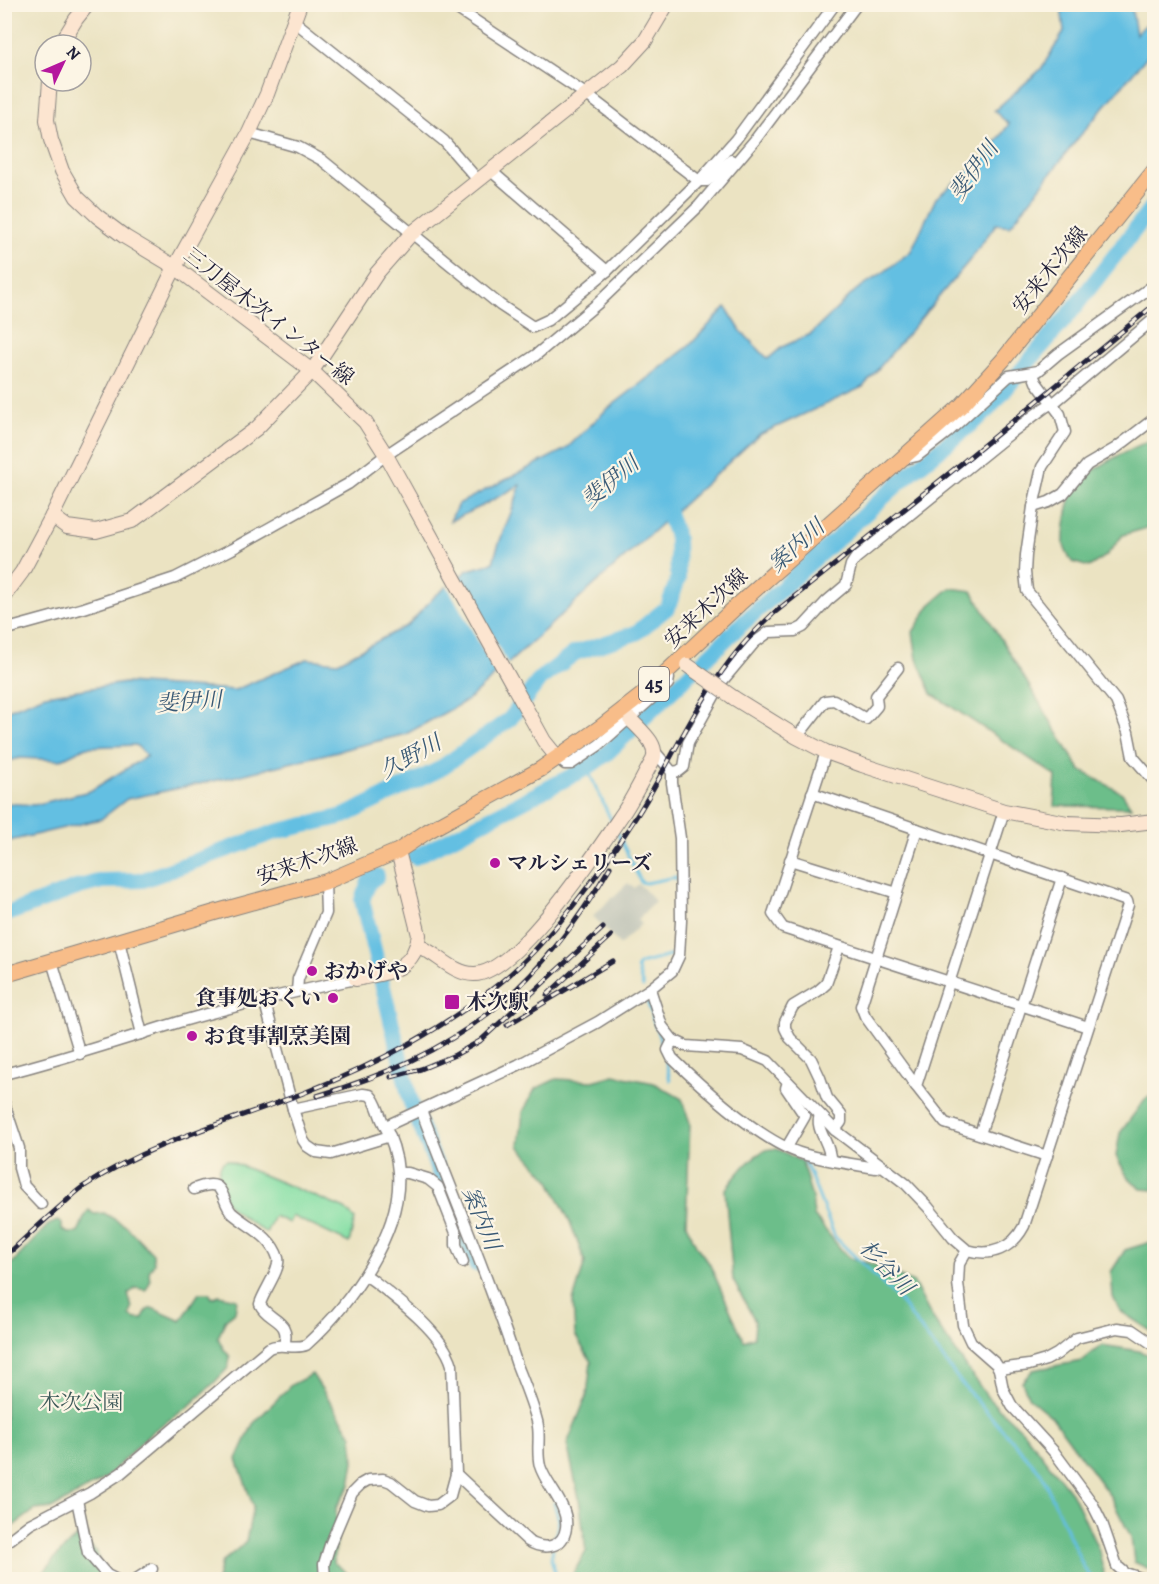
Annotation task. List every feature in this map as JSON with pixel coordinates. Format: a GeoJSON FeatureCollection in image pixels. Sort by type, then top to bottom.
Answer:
{"type":"FeatureCollection","features":[{"type":"Feature","properties":{"kind":"main road","name":"安来木次線"},"geometry":{"type":"LineString","coordinates":[[4,975],[325,882],[398,851],[428,831],[541,769],[602,727],[666,674],[683,663],[739,604],[962,405],[1004,360],[1155,171]]}},
{"type":"Feature","properties":{"kind":"street"},"geometry":{"type":"LineString","coordinates":[[67,33],[88,4]]}},
{"type":"Feature","properties":{"kind":"street"},"geometry":{"type":"LineString","coordinates":[[4,596],[22,572],[52,516],[175,267],[249,133],[267,94],[300,4]]}},
{"type":"Feature","properties":{"kind":"street"},"geometry":{"type":"LineString","coordinates":[[450,4],[586,95],[699,181],[707,181],[755,140]]}},
{"type":"Feature","properties":{"kind":"street"},"geometry":{"type":"LineString","coordinates":[[52,516],[67,528],[96,531],[132,521],[257,428],[312,371],[377,273],[411,234],[634,54],[667,4]]}},
{"type":"Feature","properties":{"kind":"street"},"geometry":{"type":"LineString","coordinates":[[249,133],[298,147],[322,160],[500,305],[533,327],[548,320],[607,271],[699,181],[736,139],[835,4]]}},
{"type":"Feature","properties":{"kind":"street"},"geometry":{"type":"LineString","coordinates":[[4,630],[84,608],[175,578],[260,535],[388,460],[420,434],[536,355],[597,304],[699,206],[755,140],[857,4]]}},
{"type":"Feature","properties":{"kind":"street"},"geometry":{"type":"LineString","coordinates":[[294,21],[444,141],[478,180]]}},
{"type":"Feature","properties":{"kind":"street","name":"三刀屋木次インター線"},"geometry":{"type":"LineString","coordinates":[[49,93],[47,120],[51,140],[62,171],[77,197],[125,237],[175,267],[312,371],[365,422],[544,741],[557,757]]}},
{"type":"Feature","properties":{"kind":"street"},"geometry":{"type":"LineString","coordinates":[[490,170],[607,271]]}},
{"type":"Feature","properties":{"kind":"street"},"geometry":{"type":"LineString","coordinates":[[904,459],[917,456],[948,432],[1006,378],[1015,374],[1031,374],[1155,285]]}},
{"type":"Feature","properties":{"kind":"street"},"geometry":{"type":"LineString","coordinates":[[672,772],[684,767],[688,743],[723,680],[761,636],[772,631],[795,630],[803,627],[827,601],[846,585],[851,565],[855,559],[1155,319]]}},
{"type":"Feature","properties":{"kind":"street"},"geometry":{"type":"LineString","coordinates":[[1031,374],[1060,414],[1065,432],[1042,467],[1033,507],[1025,572],[1027,591],[1116,701],[1128,732],[1133,757],[1155,782]]}},
{"type":"Feature","properties":{"kind":"street"},"geometry":{"type":"LineString","coordinates":[[1033,507],[1063,494],[1087,465],[1116,448],[1155,419]]}},
{"type":"Feature","properties":{"kind":"street"},"geometry":{"type":"LineString","coordinates":[[683,663],[797,737],[826,752],[862,765],[1004,811],[1067,823],[1121,825],[1155,821]]}},
{"type":"Feature","properties":{"kind":"street"},"geometry":{"type":"LineString","coordinates":[[797,737],[829,699],[866,719],[877,706],[876,696],[898,668]]}},
{"type":"Feature","properties":{"kind":"street"},"geometry":{"type":"LineString","coordinates":[[557,757],[565,764],[574,763],[635,724],[668,684],[670,680],[666,674]]}},
{"type":"Feature","properties":{"kind":"street"},"geometry":{"type":"LineString","coordinates":[[264,999],[303,1140],[316,1152],[331,1154],[388,1131],[417,1111],[518,1065],[598,1022],[650,989],[672,971],[679,956],[680,838],[672,772],[635,724]]}},
{"type":"Feature","properties":{"kind":"street"},"geometry":{"type":"LineString","coordinates":[[826,752],[773,914],[783,928],[1088,1027]]}},
{"type":"Feature","properties":{"kind":"street"},"geometry":{"type":"LineString","coordinates":[[418,946],[458,971],[473,974],[488,971],[505,960],[565,894],[622,814],[656,753]]}},
{"type":"Feature","properties":{"kind":"street"},"geometry":{"type":"LineString","coordinates":[[650,989],[662,1026],[673,1040],[686,1046],[732,1048],[768,1061],[835,1130],[906,1184],[952,1238],[967,1250],[981,1253],[995,1252],[1017,1239],[1027,1218],[1127,901],[812,793]]}},
{"type":"Feature","properties":{"kind":"street"},"geometry":{"type":"LineString","coordinates":[[916,1086],[1004,811]]}},
{"type":"Feature","properties":{"kind":"street"},"geometry":{"type":"LineString","coordinates":[[917,829],[861,1006],[865,1016],[945,1123],[1047,1156]]}},
{"type":"Feature","properties":{"kind":"street"},"geometry":{"type":"LineString","coordinates":[[4,1074],[80,1054],[264,999],[402,967],[413,957],[418,946],[419,935],[398,851]]}},
{"type":"Feature","properties":{"kind":"street"},"geometry":{"type":"LineString","coordinates":[[790,860],[897,893]]}},
{"type":"Feature","properties":{"kind":"street"},"geometry":{"type":"LineString","coordinates":[[980,1134],[1062,878]]}},
{"type":"Feature","properties":{"kind":"street"},"geometry":{"type":"LineString","coordinates":[[297,991],[298,979],[326,913],[325,882]]}},
{"type":"Feature","properties":{"kind":"street"},"geometry":{"type":"LineString","coordinates":[[120,941],[142,1034]]}},
{"type":"Feature","properties":{"kind":"street"},"geometry":{"type":"LineString","coordinates":[[835,1130],[841,1122],[842,1115],[826,1098],[815,1065],[790,1038],[785,1022],[793,1006],[826,984],[839,947]]}},
{"type":"Feature","properties":{"kind":"street"},"geometry":{"type":"LineString","coordinates":[[52,961],[80,1054]]}},
{"type":"Feature","properties":{"kind":"street"},"geometry":{"type":"LineString","coordinates":[[673,1040],[669,1046],[669,1054],[686,1071],[768,1137],[802,1154],[876,1168],[880,1165]]}},
{"type":"Feature","properties":{"kind":"street"},"geometry":{"type":"LineString","coordinates":[[788,1082],[786,1088],[805,1116],[788,1147]]}},
{"type":"Feature","properties":{"kind":"street"},"geometry":{"type":"LineString","coordinates":[[4,1544],[30,1524],[77,1500],[121,1473],[269,1348],[306,1345],[366,1275],[388,1231],[399,1173],[388,1131],[375,1101],[367,1094],[293,1109]]}},
{"type":"Feature","properties":{"kind":"street"},"geometry":{"type":"LineString","coordinates":[[4,1103],[19,1148],[19,1168],[24,1186],[41,1204]]}},
{"type":"Feature","properties":{"kind":"street"},"geometry":{"type":"LineString","coordinates":[[417,1111],[446,1190],[497,1304],[538,1423],[540,1466],[565,1516],[566,1529],[559,1542],[548,1547],[537,1546],[528,1541],[456,1474]]}},
{"type":"Feature","properties":{"kind":"street"},"geometry":{"type":"LineString","coordinates":[[820,1115],[818,1123],[830,1152],[830,1159]]}},
{"type":"Feature","properties":{"kind":"street"},"geometry":{"type":"LineString","coordinates":[[399,1173],[408,1173],[428,1179],[446,1190]]}},
{"type":"Feature","properties":{"kind":"street"},"geometry":{"type":"LineString","coordinates":[[194,1189],[209,1185],[220,1190],[225,1205],[233,1214],[258,1230],[278,1258],[278,1265],[260,1304],[267,1315],[280,1321],[285,1332],[284,1345]]}},
{"type":"Feature","properties":{"kind":"street"},"geometry":{"type":"LineString","coordinates":[[446,1190],[456,1233],[456,1245],[463,1262]]}},
{"type":"Feature","properties":{"kind":"street"},"geometry":{"type":"LineString","coordinates":[[967,1250],[959,1264],[958,1273],[963,1325],[971,1342],[999,1369],[1003,1389],[1012,1406],[1056,1453],[1092,1503],[1118,1566],[1125,1573],[1147,1580]]}},
{"type":"Feature","properties":{"kind":"street"},"geometry":{"type":"LineString","coordinates":[[325,1580],[324,1564],[330,1545],[352,1493],[361,1484],[368,1480],[383,1479],[391,1482],[421,1505],[433,1507],[450,1496],[456,1474],[450,1357],[407,1307],[366,1275]]}},
{"type":"Feature","properties":{"kind":"street"},"geometry":{"type":"LineString","coordinates":[[999,1369],[1046,1360],[1077,1338],[1117,1328],[1132,1330],[1155,1345]]}},
{"type":"Feature","properties":{"kind":"street"},"geometry":{"type":"LineString","coordinates":[[77,1500],[88,1553],[107,1575],[117,1580]]}},
{"type":"Feature","properties":{"kind":"street"},"geometry":{"type":"LineString","coordinates":[[135,1580],[152,1569]]}},
{"type":"Feature","properties":{"kind":"shaded area"},"geometry":{"type":"Polygon","coordinates":[[[628,883],[634,888],[639,884],[655,901],[637,920],[641,924],[620,945],[593,916],[628,883]]]}},
{"type":"Feature","properties":{"kind":"green space"},"geometry":{"type":"Polygon","coordinates":[[[1154,439],[1154,526],[1123,535],[1106,556],[1089,567],[1072,562],[1065,549],[1064,539],[1068,507],[1076,487],[1101,466],[1154,439]]]}},
{"type":"Feature","properties":{"kind":"green space"},"geometry":{"type":"Polygon","coordinates":[[[950,588],[972,591],[1080,770],[1122,793],[1131,807],[1054,806],[1056,776],[932,694],[917,659],[913,632],[930,605],[950,588]]]}},
{"type":"Feature","properties":{"kind":"green space"},"geometry":{"type":"Polygon","coordinates":[[[614,1075],[654,1083],[682,1099],[690,1123],[686,1224],[697,1247],[709,1263],[744,1341],[754,1337],[755,1321],[733,1280],[725,1190],[754,1157],[769,1149],[776,1149],[802,1162],[812,1198],[814,1216],[849,1258],[872,1264],[914,1283],[931,1316],[988,1398],[1023,1431],[1075,1498],[1099,1551],[1105,1579],[574,1579],[573,1574],[586,1551],[579,1498],[567,1444],[587,1395],[591,1362],[575,1335],[573,1301],[585,1262],[570,1222],[550,1181],[519,1146],[523,1112],[535,1089],[556,1079],[593,1081],[614,1075]]]}},
{"type":"Feature","properties":{"kind":"green space"},"geometry":{"type":"Polygon","coordinates":[[[1154,1095],[1154,1190],[1141,1189],[1127,1176],[1116,1156],[1120,1133],[1145,1099],[1154,1095]]]}},
{"type":"Feature","properties":{"kind":"green space"},"geometry":{"type":"Polygon","coordinates":[[[227,1160],[345,1209],[355,1219],[349,1243],[292,1216],[289,1223],[274,1216],[266,1233],[234,1210],[224,1198],[218,1177],[220,1166],[227,1160]]]}},
{"type":"Feature","properties":{"kind":"green space","name":"木次公園"},"geometry":{"type":"Polygon","coordinates":[[[89,1210],[94,1214],[104,1213],[126,1226],[153,1254],[154,1263],[149,1272],[150,1282],[146,1290],[136,1288],[128,1294],[132,1308],[130,1316],[142,1319],[147,1310],[152,1308],[181,1321],[199,1293],[209,1293],[212,1298],[219,1295],[237,1299],[235,1312],[226,1319],[218,1338],[230,1357],[228,1368],[188,1407],[150,1433],[106,1478],[53,1508],[35,1510],[5,1532],[5,1271],[48,1225],[57,1221],[62,1223],[62,1229],[68,1233],[77,1233],[89,1210]]]}},
{"type":"Feature","properties":{"kind":"green space"},"geometry":{"type":"Polygon","coordinates":[[[1154,1241],[1154,1333],[1120,1311],[1113,1297],[1111,1272],[1125,1250],[1154,1241]]]}},
{"type":"Feature","properties":{"kind":"green space"},"geometry":{"type":"Polygon","coordinates":[[[1102,1345],[1139,1351],[1154,1357],[1154,1571],[1134,1562],[1131,1537],[1110,1496],[1052,1417],[1029,1398],[1022,1382],[1033,1370],[1082,1361],[1102,1345]]]}},
{"type":"Feature","properties":{"kind":"green space"},"geometry":{"type":"Polygon","coordinates":[[[312,1374],[352,1435],[354,1461],[350,1485],[336,1508],[337,1542],[333,1562],[351,1579],[217,1580],[221,1563],[246,1542],[253,1506],[237,1459],[253,1424],[291,1385],[312,1374]]]}},
{"type":"Feature","properties":{"kind":"green space"},"geometry":{"type":"Polygon","coordinates":[[[77,1536],[97,1552],[102,1579],[38,1580],[52,1561],[77,1536]]]}},
{"type":"Feature","properties":{"kind":"water","name":"斐伊川"},"geometry":{"type":"Polygon","coordinates":[[[1061,5],[1131,5],[1136,34],[1154,17],[1154,48],[1079,137],[1010,226],[996,224],[969,261],[863,387],[759,435],[468,700],[406,734],[237,776],[127,799],[101,819],[5,842],[5,803],[34,805],[90,791],[147,756],[136,745],[86,747],[60,760],[20,758],[5,762],[4,713],[6,711],[45,695],[125,683],[235,690],[307,659],[338,662],[408,625],[435,596],[468,570],[493,563],[520,485],[450,521],[458,504],[566,449],[605,411],[689,346],[726,307],[741,331],[768,359],[782,347],[811,334],[856,290],[911,251],[936,198],[987,155],[1009,124],[994,111],[1041,69],[1064,32],[1061,5]]]}},
{"type":"Feature","properties":{"kind":"pier"},"geometry":{"type":"Polygon","coordinates":[[[458,574],[509,666],[498,677],[446,584],[458,574]]]}},
{"type":"Feature","properties":{"kind":"waterway","name":"案内川"},"geometry":{"type":"LineString","coordinates":[[415,857],[587,768],[606,754],[741,625],[907,476],[986,412],[1071,312],[1154,205]]}},
{"type":"Feature","properties":{"kind":"waterway","name":"久野川"},"geometry":{"type":"LineString","coordinates":[[4,915],[79,887],[102,881],[143,880],[275,832],[344,816],[438,770],[510,719],[540,679],[575,653],[636,633],[668,607],[678,579],[677,539],[662,495]]}},
{"type":"Feature","properties":{"kind":"waterway","name":"杉谷川"},"geometry":{"type":"LineString","coordinates":[[587,768],[612,822]]}},
{"type":"Feature","properties":{"kind":"waterway","name":"杉谷川"},"geometry":{"type":"LineString","coordinates":[[616,830],[641,882],[676,877],[676,879]]}},
{"type":"Feature","properties":{"kind":"waterway","name":"案内川"},"geometry":{"type":"LineString","coordinates":[[377,876],[369,882],[362,900],[411,1103],[476,1264]]}},
{"type":"Feature","properties":{"kind":"waterway","name":"杉谷川"},"geometry":{"type":"LineString","coordinates":[[675,927],[676,912]]}},
{"type":"Feature","properties":{"kind":"waterway","name":"杉谷川"},"geometry":{"type":"LineString","coordinates":[[643,987],[637,967],[640,964],[673,955],[675,951]]}},
{"type":"Feature","properties":{"kind":"waterway","name":"杉谷川"},"geometry":{"type":"LineString","coordinates":[[646,998],[664,1051]]}},
{"type":"Feature","properties":{"kind":"waterway"},"geometry":{"type":"LineString","coordinates":[[663,1049],[670,1080]]}},
{"type":"Feature","properties":{"kind":"waterway","name":"杉谷川"},"geometry":{"type":"LineString","coordinates":[[801,1158],[804,1159],[835,1237],[899,1300],[962,1384],[1041,1473],[1084,1568],[1093,1580]]}},
{"type":"Feature","properties":{"kind":"waterway","name":"案内川"},"geometry":{"type":"LineString","coordinates":[[554,1503],[559,1520],[554,1543]]}},
{"type":"Feature","properties":{"kind":"waterway","name":"案内川"},"geometry":{"type":"LineString","coordinates":[[553,1549],[551,1558],[557,1580]]}},
{"type":"Feature","properties":{"kind":"railway"},"geometry":{"type":"LineString","coordinates":[[4,1258],[83,1187],[112,1170],[166,1144],[306,1092],[383,1058],[431,1031],[500,983],[538,947],[575,904],[609,858],[638,814],[716,680],[756,630],[1154,305]]}},
{"type":"Feature","properties":{"kind":"railway"},"geometry":{"type":"LineString","coordinates":[[317,1096],[367,1079],[411,1060],[452,1039],[488,1013],[522,984],[553,950],[582,912],[610,867]]}},
{"type":"Feature","properties":{"kind":"railway"},"geometry":{"type":"LineString","coordinates":[[391,1077],[421,1069],[455,1055],[480,1041],[603,928]]}},
{"type":"Feature","properties":{"kind":"railway"},"geometry":{"type":"LineString","coordinates":[[547,995],[611,936]]}},
{"type":"Feature","properties":{"kind":"railway"},"geometry":{"type":"LineString","coordinates":[[507,1025],[613,961]]}},
{"type":"Feature","properties":{"kind":"place","name":"マルシェリーズ"},"geometry":{"type":"Point","coordinates":[495,863]}},
{"type":"Feature","properties":{"kind":"place","name":"おかげや"},"geometry":{"type":"Point","coordinates":[312,971]}},
{"type":"Feature","properties":{"kind":"place","name":"食事処おくい"},"geometry":{"type":"Point","coordinates":[333,998]}},
{"type":"Feature","properties":{"kind":"place","name":"木次駅"},"geometry":{"type":"Point","coordinates":[452,1002]}},
{"type":"Feature","properties":{"kind":"place","name":"お食事割烹美園"},"geometry":{"type":"Point","coordinates":[192,1036]}}]}
